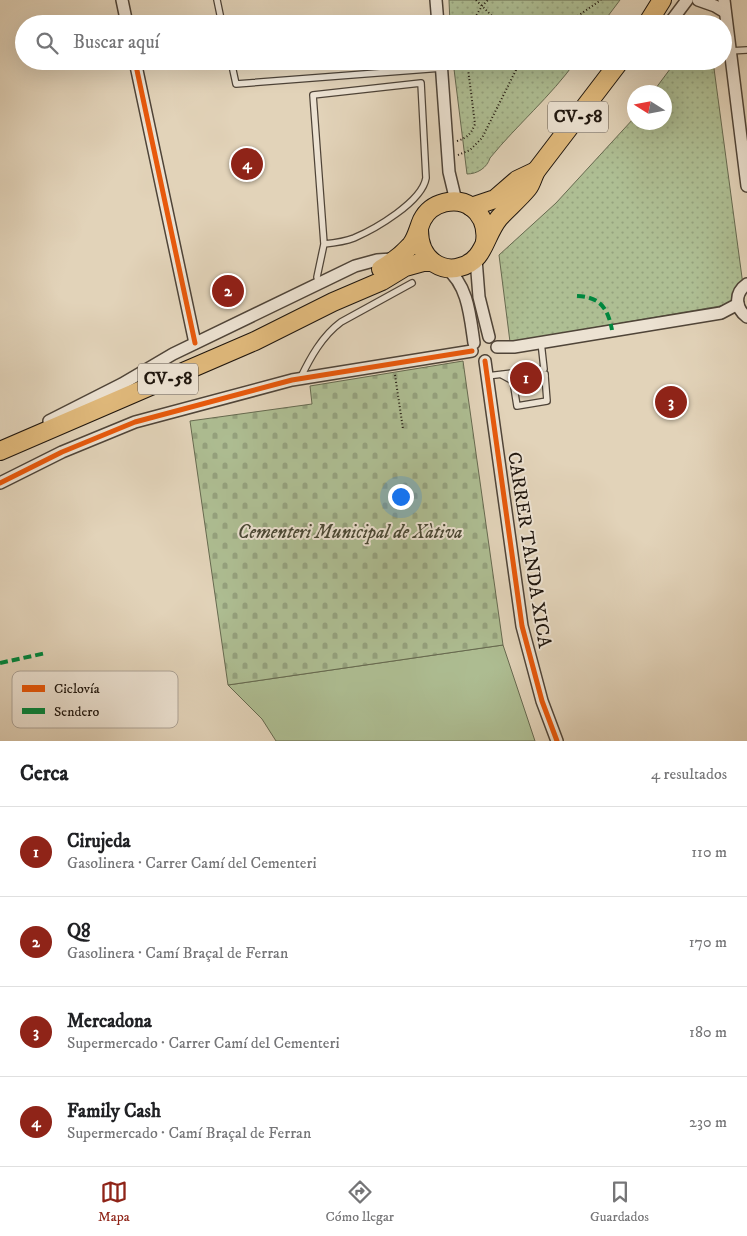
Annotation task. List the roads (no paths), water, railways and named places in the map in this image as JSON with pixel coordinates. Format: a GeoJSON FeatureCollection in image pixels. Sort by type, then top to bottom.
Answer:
{"type":"FeatureCollection","features":[{"type":"Feature","properties":{"kind":"main road"},"geometry":{"type":"LineString","coordinates":[[653,15],[662,0]]}},
{"type":"Feature","properties":{"kind":"main road","name":"CV-58"},"geometry":{"type":"LineString","coordinates":[[0,451],[255,341],[333,302],[382,281],[405,268],[423,262],[457,268],[467,265],[476,259],[497,220],[529,187],[536,171],[614,70]]}},
{"type":"Feature","properties":{"kind":"main road","name":"CV-58"},"geometry":{"type":"LineString","coordinates":[[333,302],[399,258],[412,243],[422,220],[436,206],[495,198],[517,180],[536,171]]}},
{"type":"Feature","properties":{"kind":"main road"},"geometry":{"type":"LineString","coordinates":[[457,203],[482,218],[486,242]]}},
{"type":"Feature","properties":{"kind":"main road"},"geometry":{"type":"LineString","coordinates":[[419,230],[421,248],[439,265]]}},
{"type":"Feature","properties":{"kind":"street"},"geometry":{"type":"LineString","coordinates":[[122,0],[125,15]]}},
{"type":"Feature","properties":{"kind":"street"},"geometry":{"type":"LineString","coordinates":[[436,0],[437,15]]}},
{"type":"Feature","properties":{"kind":"street"},"geometry":{"type":"LineString","coordinates":[[684,5],[697,0],[715,6],[725,12]]}},
{"type":"Feature","properties":{"kind":"street"},"geometry":{"type":"LineString","coordinates":[[724,0],[725,15]]}},
{"type":"Feature","properties":{"kind":"street"},"geometry":{"type":"LineString","coordinates":[[732,67],[747,186]]}},
{"type":"Feature","properties":{"kind":"street"},"geometry":{"type":"LineString","coordinates":[[137,70],[195,343]]}},
{"type":"Feature","properties":{"kind":"street"},"geometry":{"type":"LineString","coordinates":[[441,70],[449,172],[457,203]]}},
{"type":"Feature","properties":{"kind":"street"},"geometry":{"type":"LineString","coordinates":[[0,442],[47,422],[103,394],[195,343],[355,266],[377,260],[399,258]]}},
{"type":"Feature","properties":{"kind":"street"},"geometry":{"type":"LineString","coordinates":[[476,259],[479,297],[489,337]]}},
{"type":"Feature","properties":{"kind":"street"},"geometry":{"type":"LineString","coordinates":[[0,483],[62,452],[136,422],[296,379],[393,364],[473,347],[480,337],[489,337],[494,340],[497,347],[496,355],[489,360],[478,359],[473,347],[469,313],[462,286],[455,275],[439,265]]}},
{"type":"Feature","properties":{"kind":"street"},"geometry":{"type":"LineString","coordinates":[[747,284],[740,291],[737,298],[740,311],[747,317]]}},
{"type":"Feature","properties":{"kind":"street"},"geometry":{"type":"LineString","coordinates":[[497,347],[514,347],[721,313],[738,304]]}},
{"type":"Feature","properties":{"kind":"street","name":"CARRER TANDA XICA"},"geometry":{"type":"LineString","coordinates":[[485,361],[522,626],[542,701],[557,741]]}},
{"type":"Feature","properties":{"kind":"lane"},"geometry":{"type":"LineString","coordinates":[[217,0],[220,15]]}},
{"type":"Feature","properties":{"kind":"lane"},"geometry":{"type":"LineString","coordinates":[[732,51],[747,50]]}},
{"type":"Feature","properties":{"kind":"lane"},"geometry":{"type":"LineString","coordinates":[[233,70],[236,84],[380,70]]}},
{"type":"Feature","properties":{"kind":"lane"},"geometry":{"type":"LineString","coordinates":[[319,284],[317,277],[324,244],[313,95],[421,84],[425,184],[407,206],[373,228],[353,239],[324,244]]}},
{"type":"Feature","properties":{"kind":"lane"},"geometry":{"type":"LineString","coordinates":[[296,379],[331,329],[412,283]]}},
{"type":"Feature","properties":{"kind":"lane"},"geometry":{"type":"LineString","coordinates":[[513,381],[516,406],[547,401],[541,342]]}},
{"type":"Feature","properties":{"kind":"lane"},"geometry":{"type":"LineString","coordinates":[[487,376],[544,369]]}},
{"type":"Feature","properties":{"kind":"lane"},"geometry":{"type":"LineString","coordinates":[[502,374],[513,381],[545,376]]}},
{"type":"Feature","properties":{"kind":"place","name":"Family Cash"},"geometry":{"type":"Point","coordinates":[247,164]}},
{"type":"Feature","properties":{"kind":"place","name":"Q8"},"geometry":{"type":"Point","coordinates":[228,291]}},
{"type":"Feature","properties":{"kind":"place","name":"Cirujeda"},"geometry":{"type":"Point","coordinates":[526,378]}},
{"type":"Feature","properties":{"kind":"place","name":"Mercadona"},"geometry":{"type":"Point","coordinates":[671,402]}},
{"type":"Feature","properties":{"kind":"park label","name":"Cementeri Municipal de Xàtiva"},"geometry":{"type":"Point","coordinates":[350,532]}}]}
